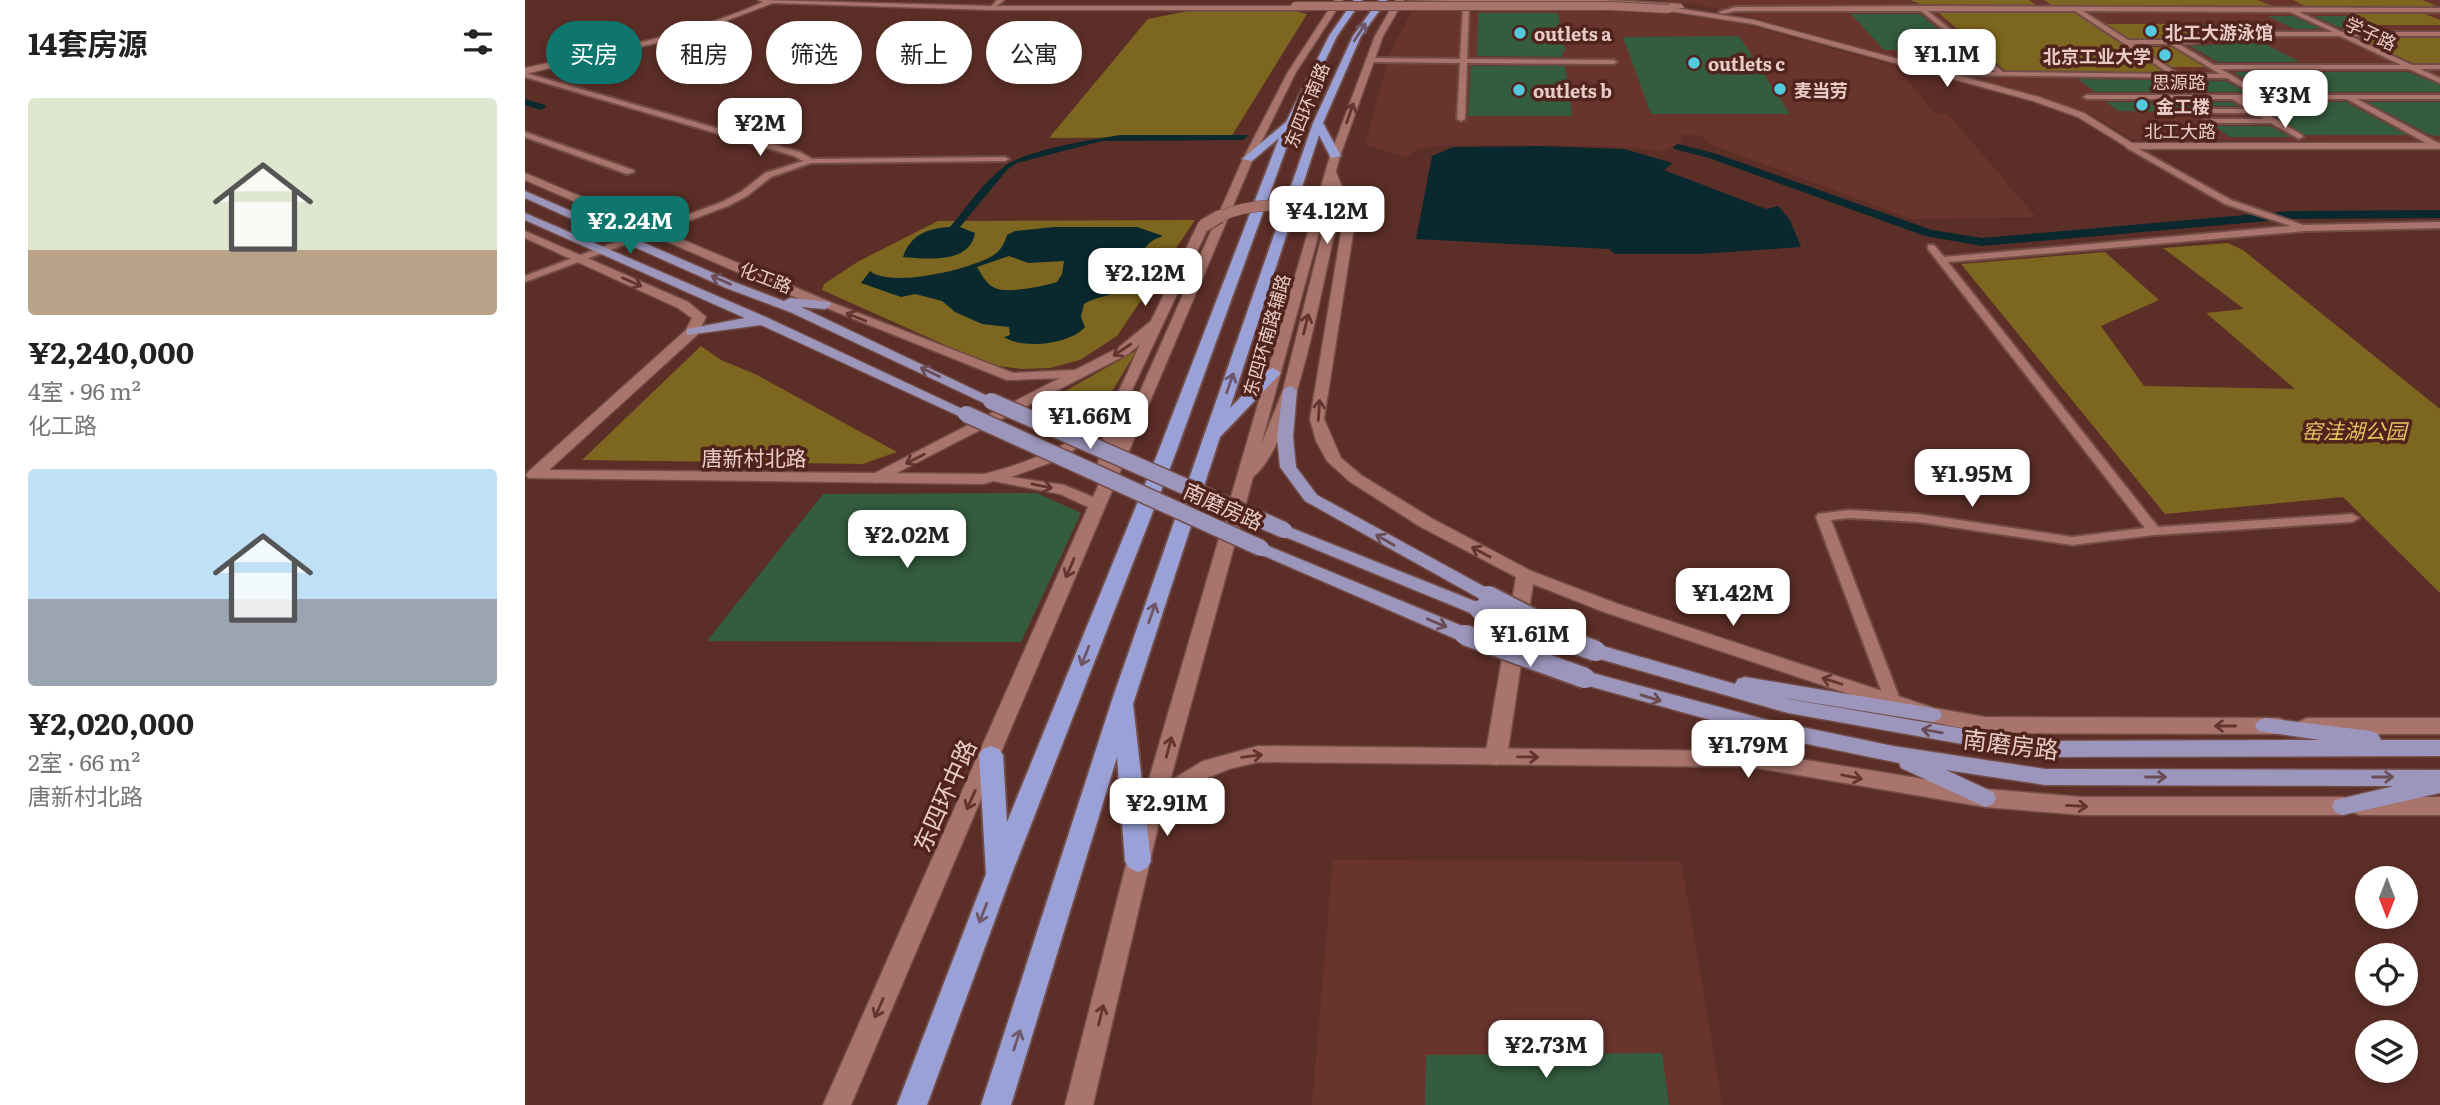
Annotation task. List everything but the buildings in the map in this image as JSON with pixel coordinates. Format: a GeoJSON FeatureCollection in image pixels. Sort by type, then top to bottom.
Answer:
{"type":"FeatureCollection","features":[{"type":"Feature","properties":{"kind":"highway","name":"东四环南路"},"geometry":{"type":"LineString","coordinates":[[997,876],[1166,455],[1290,124],[1333,36],[1358,0]]}},
{"type":"Feature","properties":{"kind":"highway","name":"东四环南路"},"geometry":{"type":"LineString","coordinates":[[1123,699],[1318,123],[1357,36],[1383,0]]}},
{"type":"Feature","properties":{"kind":"highway"},"geometry":{"type":"LineString","coordinates":[[1318,123],[1333,164]]}},
{"type":"Feature","properties":{"kind":"highway"},"geometry":{"type":"LineString","coordinates":[[1248,159],[1290,124]]}},
{"type":"Feature","properties":{"kind":"highway"},"geometry":{"type":"LineString","coordinates":[[1212,436],[1273,373]]}},
{"type":"Feature","properties":{"kind":"highway"},"geometry":{"type":"LineString","coordinates":[[1123,699],[1138,860]]}},
{"type":"Feature","properties":{"kind":"highway"},"geometry":{"type":"LineString","coordinates":[[996,1105],[1123,699]]}},
{"type":"Feature","properties":{"kind":"highway"},"geometry":{"type":"LineString","coordinates":[[912,1105],[997,876],[991,755]]}},
{"type":"Feature","properties":{"kind":"main road","name":"化工路"},"geometry":{"type":"LineString","coordinates":[[525,194],[730,285],[775,301],[991,401]]}},
{"type":"Feature","properties":{"kind":"main road","name":"化工路"},"geometry":{"type":"LineString","coordinates":[[525,216],[764,321],[966,414]]}},
{"type":"Feature","properties":{"kind":"main road"},"geometry":{"type":"LineString","coordinates":[[775,301],[825,305]]}},
{"type":"Feature","properties":{"kind":"main road"},"geometry":{"type":"LineString","coordinates":[[692,332],[731,323],[764,321]]}},
{"type":"Feature","properties":{"kind":"main road"},"geometry":{"type":"LineString","coordinates":[[1290,390],[1285,437],[1287,467],[1311,498],[1484,603]]}},
{"type":"Feature","properties":{"kind":"main road","name":"南磨房路"},"geometry":{"type":"LineString","coordinates":[[991,401],[1284,530],[1484,603],[1595,651],[1788,706],[2036,750],[2440,748]]}},
{"type":"Feature","properties":{"kind":"main road","name":"南磨房路"},"geometry":{"type":"LineString","coordinates":[[966,414],[1261,548],[1465,635],[1585,678],[1765,727],[1893,754],[2045,777],[2440,778]]}},
{"type":"Feature","properties":{"kind":"main road"},"geometry":{"type":"LineString","coordinates":[[1653,669],[1932,715]]}},
{"type":"Feature","properties":{"kind":"main road"},"geometry":{"type":"LineString","coordinates":[[2265,726],[2440,748]]}},
{"type":"Feature","properties":{"kind":"main road"},"geometry":{"type":"LineString","coordinates":[[1893,754],[1985,798]]}},
{"type":"Feature","properties":{"kind":"main road"},"geometry":{"type":"LineString","coordinates":[[2343,806],[2440,784]]}},
{"type":"Feature","properties":{"kind":"street"},"geometry":{"type":"LineString","coordinates":[[762,0],[1157,4],[1332,10]]}},
{"type":"Feature","properties":{"kind":"street"},"geometry":{"type":"LineString","coordinates":[[525,73],[703,29],[742,16],[773,0]]}},
{"type":"Feature","properties":{"kind":"street"},"geometry":{"type":"LineString","coordinates":[[840,0],[996,4]]}},
{"type":"Feature","properties":{"kind":"street"},"geometry":{"type":"LineString","coordinates":[[1175,0],[1179,4],[1191,5],[1609,6],[1669,9],[1732,17],[1949,74],[2081,115],[2228,202],[2305,228]]}},
{"type":"Feature","properties":{"kind":"street"},"geometry":{"type":"LineString","coordinates":[[1309,8],[1314,0]]}},
{"type":"Feature","properties":{"kind":"street"},"geometry":{"type":"LineString","coordinates":[[1097,505],[1248,159],[1292,72],[1339,0]]}},
{"type":"Feature","properties":{"kind":"street","name":"东四环南路辅路"},"geometry":{"type":"LineString","coordinates":[[1241,484],[1333,164],[1369,60],[1400,0]]}},
{"type":"Feature","properties":{"kind":"street"},"geometry":{"type":"LineString","coordinates":[[1412,0],[1466,5],[1654,9],[1732,17]]}},
{"type":"Feature","properties":{"kind":"street"},"geometry":{"type":"LineString","coordinates":[[1900,0],[1924,9],[2001,74]]}},
{"type":"Feature","properties":{"kind":"street"},"geometry":{"type":"LineString","coordinates":[[2040,0],[2053,9]]}},
{"type":"Feature","properties":{"kind":"street"},"geometry":{"type":"LineString","coordinates":[[2327,0],[2349,9]]}},
{"type":"Feature","properties":{"kind":"street"},"geometry":{"type":"LineString","coordinates":[[2430,0],[2440,4]]}},
{"type":"Feature","properties":{"kind":"street"},"geometry":{"type":"LineString","coordinates":[[1393,12],[1466,5],[1658,4],[1722,12],[1732,17]]}},
{"type":"Feature","properties":{"kind":"street"},"geometry":{"type":"LineString","coordinates":[[1461,119],[1466,5]]}},
{"type":"Feature","properties":{"kind":"street"},"geometry":{"type":"LineString","coordinates":[[1722,12],[1735,9],[2440,10]]}},
{"type":"Feature","properties":{"kind":"street"},"geometry":{"type":"LineString","coordinates":[[2075,9],[2178,76]]}},
{"type":"Feature","properties":{"kind":"street","name":"学子路"},"geometry":{"type":"LineString","coordinates":[[2290,9],[2440,81]]}},
{"type":"Feature","properties":{"kind":"street"},"geometry":{"type":"LineString","coordinates":[[2127,42],[2196,42],[2199,34],[2440,34]]}},
{"type":"Feature","properties":{"kind":"street"},"geometry":{"type":"LineString","coordinates":[[2171,42],[2263,97]]}},
{"type":"Feature","properties":{"kind":"street"},"geometry":{"type":"LineString","coordinates":[[1369,60],[1614,62]]}},
{"type":"Feature","properties":{"kind":"street"},"geometry":{"type":"LineString","coordinates":[[2211,66],[2440,67]]}},
{"type":"Feature","properties":{"kind":"street"},"geometry":{"type":"LineString","coordinates":[[525,73],[797,154],[807,160]]}},
{"type":"Feature","properties":{"kind":"street"},"geometry":{"type":"LineString","coordinates":[[1949,74],[2227,76]]}},
{"type":"Feature","properties":{"kind":"street","name":"思源路"},"geometry":{"type":"LineString","coordinates":[[2087,97],[2440,97]]}},
{"type":"Feature","properties":{"kind":"street"},"geometry":{"type":"LineString","coordinates":[[2171,97],[2224,132]]}},
{"type":"Feature","properties":{"kind":"street"},"geometry":{"type":"LineString","coordinates":[[2234,97],[2299,137]]}},
{"type":"Feature","properties":{"kind":"street"},"geometry":{"type":"LineString","coordinates":[[2348,97],[2439,146]]}},
{"type":"Feature","properties":{"kind":"street"},"geometry":{"type":"LineString","coordinates":[[2192,111],[2256,111]]}},
{"type":"Feature","properties":{"kind":"street"},"geometry":{"type":"LineString","coordinates":[[2207,121],[2273,121]]}},
{"type":"Feature","properties":{"kind":"street"},"geometry":{"type":"LineString","coordinates":[[525,134],[630,172]]}},
{"type":"Feature","properties":{"kind":"street","name":"北工大路"},"geometry":{"type":"LineString","coordinates":[[2130,146],[2439,146]]}},
{"type":"Feature","properties":{"kind":"street"},"geometry":{"type":"LineString","coordinates":[[525,279],[725,204],[744,194],[768,175],[807,160],[1005,159]]}},
{"type":"Feature","properties":{"kind":"street"},"geometry":{"type":"LineString","coordinates":[[1333,164],[1349,221],[1319,400],[1317,419],[1324,441],[1335,461],[1382,496],[1525,575],[1611,608],[1932,715],[1985,725],[2440,726]]}},
{"type":"Feature","properties":{"kind":"street"},"geometry":{"type":"LineString","coordinates":[[525,176],[825,305],[1012,377],[1039,377],[1084,371]]}},
{"type":"Feature","properties":{"kind":"street"},"geometry":{"type":"LineString","coordinates":[[1079,1105],[1151,810],[1241,484],[1268,448],[1290,390],[1329,231],[1327,219],[1311,210],[1267,205],[1239,209],[1217,216],[1203,226],[1118,405],[1097,505]]}},
{"type":"Feature","properties":{"kind":"street"},"geometry":{"type":"LineString","coordinates":[[1943,260],[2305,228],[2440,225]]}},
{"type":"Feature","properties":{"kind":"street"},"geometry":{"type":"LineString","coordinates":[[525,234],[695,312],[699,317],[692,332],[530,475]]}},
{"type":"Feature","properties":{"kind":"street"},"geometry":{"type":"LineString","coordinates":[[1931,247],[2154,531]]}},
{"type":"Feature","properties":{"kind":"street"},"geometry":{"type":"LineString","coordinates":[[877,478],[1123,351],[1156,324]]}},
{"type":"Feature","properties":{"kind":"street"},"geometry":{"type":"LineString","coordinates":[[983,479],[1026,469],[1068,450],[1093,432],[1118,405]]}},
{"type":"Feature","properties":{"kind":"street","name":"唐新村北路"},"geometry":{"type":"LineString","coordinates":[[530,475],[983,479]]}},
{"type":"Feature","properties":{"kind":"street"},"geometry":{"type":"LineString","coordinates":[[983,479],[1028,482],[1064,490],[1097,505]]}},
{"type":"Feature","properties":{"kind":"street","name":"东四环中路"},"geometry":{"type":"LineString","coordinates":[[837,1105],[991,755],[1097,505]]}},
{"type":"Feature","properties":{"kind":"street"},"geometry":{"type":"LineString","coordinates":[[1893,702],[1823,517],[1849,514],[1918,518],[2072,541],[2154,531],[2271,526],[2352,518]]}},
{"type":"Feature","properties":{"kind":"street"},"geometry":{"type":"LineString","coordinates":[[1496,757],[1525,575]]}},
{"type":"Feature","properties":{"kind":"street"},"geometry":{"type":"LineString","coordinates":[[1151,810],[1190,776],[1223,761],[1258,754],[1751,759],[1985,798],[2082,806],[2440,806]]}},
{"type":"Feature","properties":{"kind":"shaded area","name":"北京工业大学"},"geometry":{"type":"Polygon","coordinates":[[[1656,0],[2440,0],[2440,142],[2132,139],[2090,114],[2046,99],[1734,12],[1697,4],[1656,0]]]}},
{"type":"Feature","properties":{"kind":"shaded area"},"geometry":{"type":"Polygon","coordinates":[[[1558,10],[1659,13],[1732,21],[1895,66],[1936,114],[1948,114],[2036,217],[1912,219],[1712,145],[1699,135],[1681,134],[1682,141],[1665,151],[1611,146],[1444,145],[1418,149],[1407,157],[1365,145],[1390,53],[1412,11],[1558,10]]]}},
{"type":"Feature","properties":{"kind":"shaded area"},"geometry":{"type":"Polygon","coordinates":[[[1333,860],[1681,861],[1722,1105],[1312,1105],[1333,860]]]}},
{"type":"Feature","properties":{"kind":"green space"},"geometry":{"type":"Polygon","coordinates":[[[1910,0],[2029,0],[2039,7],[1928,7],[1910,0]]]}},
{"type":"Feature","properties":{"kind":"green space"},"geometry":{"type":"Polygon","coordinates":[[[2044,0],[2257,0],[2272,6],[2055,7],[2044,0]]]}},
{"type":"Feature","properties":{"kind":"green space"},"geometry":{"type":"Polygon","coordinates":[[[2293,0],[2422,0],[2439,7],[2307,7],[2293,0]]]}},
{"type":"Feature","properties":{"kind":"green space"},"geometry":{"type":"Polygon","coordinates":[[[1193,10],[1294,11],[1307,14],[1231,137],[1049,138],[1148,19],[1193,10]]]}},
{"type":"Feature","properties":{"kind":"green space"},"geometry":{"type":"Polygon","coordinates":[[[1939,13],[2076,13],[2170,74],[2008,73],[1939,13]]]}},
{"type":"Feature","properties":{"kind":"green space"},"geometry":{"type":"Polygon","coordinates":[[[2345,14],[2425,14],[2440,20],[2440,25],[2372,25],[2345,14]]]}},
{"type":"Feature","properties":{"kind":"green space","name":"北工大游泳馆"},"geometry":{"type":"Polygon","coordinates":[[[2106,24],[2173,24],[2198,38],[2128,38],[2106,24]]]}},
{"type":"Feature","properties":{"kind":"green space"},"geometry":{"type":"Polygon","coordinates":[[[2354,36],[2440,36],[2440,64],[2415,64],[2354,36]]]}},
{"type":"Feature","properties":{"kind":"green space"},"geometry":{"type":"Polygon","coordinates":[[[2140,47],[2177,47],[2208,67],[2169,67],[2140,47]]]}},
{"type":"Feature","properties":{"kind":"green space"},"geometry":{"type":"Polygon","coordinates":[[[1195,220],[1117,336],[1080,360],[1050,368],[1021,369],[990,365],[822,290],[824,284],[859,261],[938,221],[1195,220]]]}},
{"type":"Feature","properties":{"kind":"green space","name":"窑洼湖公园"},"geometry":{"type":"Polygon","coordinates":[[[2228,243],[2243,250],[2440,409],[2440,593],[2343,497],[2165,514],[1961,264],[2105,252],[2159,300],[2101,326],[2144,386],[2295,389],[2206,313],[2244,309],[2163,248],[2228,243]]]}},
{"type":"Feature","properties":{"kind":"green space"},"geometry":{"type":"Polygon","coordinates":[[[701,346],[721,360],[755,374],[897,452],[863,464],[582,460],[701,346]]]}},
{"type":"Feature","properties":{"kind":"green space"},"geometry":{"type":"Polygon","coordinates":[[[1137,350],[1104,405],[1089,420],[1048,401],[1137,350]]]}},
{"type":"Feature","properties":{"kind":"water"},"geometry":{"type":"Polygon","coordinates":[[[1121,135],[1248,135],[1244,140],[1102,141],[1017,163],[1007,170],[960,227],[975,233],[965,250],[946,257],[903,257],[910,243],[921,234],[950,227],[982,187],[1005,166],[1045,150],[1121,135]]]}},
{"type":"Feature","properties":{"kind":"water"},"geometry":{"type":"Polygon","coordinates":[[[1453,147],[1624,149],[1673,163],[1664,170],[1766,209],[1778,206],[1790,220],[1801,247],[1699,254],[1615,254],[1609,249],[1416,239],[1432,156],[1453,147]]]}},
{"type":"Feature","properties":{"kind":"water"},"geometry":{"type":"Polygon","coordinates":[[[1054,227],[1137,227],[1163,236],[1147,245],[1137,274],[1130,285],[1084,304],[1081,317],[1085,327],[1069,338],[1046,343],[1012,341],[1004,337],[1010,335],[1009,327],[982,324],[955,312],[942,301],[915,294],[901,297],[861,283],[870,271],[894,278],[930,275],[966,267],[995,254],[1002,247],[1007,235],[1015,231],[1054,227]],[[1009,256],[977,267],[992,286],[1001,290],[1017,290],[1057,282],[1062,274],[1064,261],[1028,263],[1009,256]]]}},
{"type":"Feature","properties":{"kind":"waterway"},"geometry":{"type":"LineString","coordinates":[[525,102],[541,107]]}},
{"type":"Feature","properties":{"kind":"waterway"},"geometry":{"type":"LineString","coordinates":[[1678,147],[1713,156],[1929,233],[1982,242],[2292,215],[2440,214]]}},
{"type":"Feature","properties":{"kind":"place","name":"北工大游泳馆"},"geometry":{"type":"Point","coordinates":[2151,31]}},
{"type":"Feature","properties":{"kind":"place","name":"outlets a"},"geometry":{"type":"Point","coordinates":[1520,33]}},
{"type":"Feature","properties":{"kind":"place","name":"北京工业大学"},"geometry":{"type":"Point","coordinates":[2165,55]}},
{"type":"Feature","properties":{"kind":"place","name":"outlets c"},"geometry":{"type":"Point","coordinates":[1694,63]}},
{"type":"Feature","properties":{"kind":"place","name":"麦当劳"},"geometry":{"type":"Point","coordinates":[1780,89]}},
{"type":"Feature","properties":{"kind":"place","name":"outlets b"},"geometry":{"type":"Point","coordinates":[1519,90]}},
{"type":"Feature","properties":{"kind":"place","name":"金工楼"},"geometry":{"type":"Point","coordinates":[2142,105]}}]}
